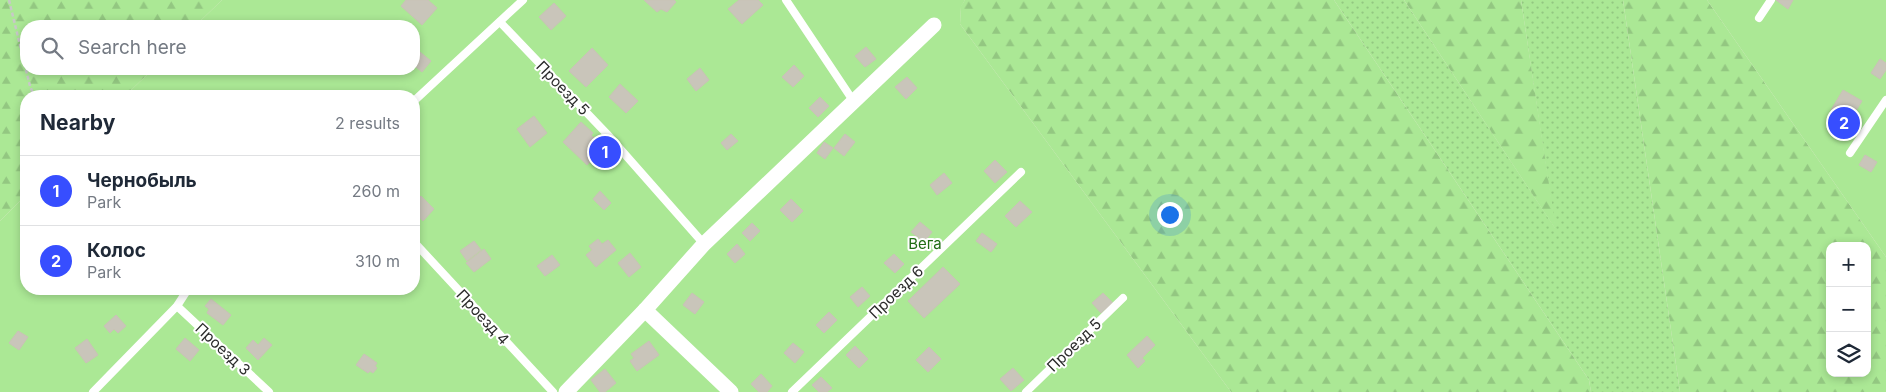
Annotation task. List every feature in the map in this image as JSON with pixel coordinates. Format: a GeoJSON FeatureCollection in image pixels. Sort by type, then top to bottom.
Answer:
{"type":"FeatureCollection","features":[{"type":"Feature","properties":{"kind":"street"},"geometry":{"type":"LineString","coordinates":[[566,392],[645,310],[704,244],[934,25]]}},
{"type":"Feature","properties":{"kind":"street"},"geometry":{"type":"LineString","coordinates":[[645,310],[730,392]]}},
{"type":"Feature","properties":{"kind":"lane"},"geometry":{"type":"LineString","coordinates":[[420,95],[523,0]]}},
{"type":"Feature","properties":{"kind":"lane"},"geometry":{"type":"LineString","coordinates":[[786,0],[854,102]]}},
{"type":"Feature","properties":{"kind":"lane"},"geometry":{"type":"LineString","coordinates":[[1759,18],[1771,0]]}},
{"type":"Feature","properties":{"kind":"lane","name":"Проезд 5"},"geometry":{"type":"LineString","coordinates":[[500,22],[607,134],[704,244]]}},
{"type":"Feature","properties":{"kind":"lane"},"geometry":{"type":"LineString","coordinates":[[1850,152],[1886,100]]}},
{"type":"Feature","properties":{"kind":"lane","name":"Проезд 6"},"geometry":{"type":"LineString","coordinates":[[792,392],[1021,172]]}},
{"type":"Feature","properties":{"kind":"lane","name":"Проезд 4"},"geometry":{"type":"LineString","coordinates":[[420,248],[553,392]]}},
{"type":"Feature","properties":{"kind":"lane"},"geometry":{"type":"LineString","coordinates":[[93,392],[177,306],[184,295]]}},
{"type":"Feature","properties":{"kind":"lane","name":"Проезд 5"},"geometry":{"type":"LineString","coordinates":[[1026,392],[1123,298]]}},
{"type":"Feature","properties":{"kind":"lane","name":"Проезд 3"},"geometry":{"type":"LineString","coordinates":[[177,306],[269,392]]}},
{"type":"Feature","properties":{"kind":"path"},"geometry":{"type":"LineString","coordinates":[[9,0],[20,49]]}},
{"type":"Feature","properties":{"kind":"path"},"geometry":{"type":"LineString","coordinates":[[27,75],[32,90]]}},
{"type":"Feature","properties":{"kind":"green space"},"geometry":{"type":"Polygon","coordinates":[[[0,0],[222,0],[201,20],[20,20],[20,75],[147,75],[131,90],[20,90],[20,201],[0,221],[0,0]]]}},
{"type":"Feature","properties":{"kind":"green space","name":"Вега"},"geometry":{"type":"Polygon","coordinates":[[[222,0],[965,0],[961,7],[960,24],[1231,392],[0,392],[0,221],[20,201],[20,295],[420,295],[420,90],[131,90],[147,75],[420,75],[420,20],[201,20],[222,0]]]}},
{"type":"Feature","properties":{"kind":"green space"},"geometry":{"type":"Polygon","coordinates":[[[965,0],[1334,0],[1589,380],[1591,392],[1231,392],[960,24],[961,6],[965,0]]]}},
{"type":"Feature","properties":{"kind":"green space"},"geometry":{"type":"Polygon","coordinates":[[[1334,0],[1404,0],[1555,228],[1521,0],[1623,0],[1680,392],[1591,392],[1589,380],[1334,0]]]}},
{"type":"Feature","properties":{"kind":"green space"},"geometry":{"type":"Polygon","coordinates":[[[1404,0],[1521,0],[1556,230],[1404,0]]]}},
{"type":"Feature","properties":{"kind":"green space"},"geometry":{"type":"Polygon","coordinates":[[[1623,0],[1707,0],[1886,257],[1886,392],[1680,392],[1623,0]]]}},
{"type":"Feature","properties":{"kind":"green space"},"geometry":{"type":"Polygon","coordinates":[[[1707,0],[1886,0],[1886,257],[1707,0]]]}},
{"type":"Feature","properties":{"kind":"building"},"geometry":{"type":"Polygon","coordinates":[[[406,0],[428,0],[437,8],[422,25],[420,20],[416,20],[401,6],[406,0]]]}},
{"type":"Feature","properties":{"kind":"building"},"geometry":{"type":"Polygon","coordinates":[[[644,0],[674,0],[676,2],[667,12],[661,9],[657,12],[644,0]]]}},
{"type":"Feature","properties":{"kind":"building"},"geometry":{"type":"Polygon","coordinates":[[[739,0],[758,0],[763,5],[742,24],[728,9],[739,0]]]}},
{"type":"Feature","properties":{"kind":"building"},"geometry":{"type":"Polygon","coordinates":[[[1776,0],[1793,0],[1788,9],[1776,0]]]}},
{"type":"Feature","properties":{"kind":"building"},"geometry":{"type":"Polygon","coordinates":[[[554,3],[566,16],[551,30],[539,17],[554,3]]]}},
{"type":"Feature","properties":{"kind":"building"},"geometry":{"type":"Polygon","coordinates":[[[866,47],[876,59],[865,67],[855,56],[866,47]]]}},
{"type":"Feature","properties":{"kind":"building"},"geometry":{"type":"Polygon","coordinates":[[[592,48],[608,65],[586,87],[569,71],[592,48]]]}},
{"type":"Feature","properties":{"kind":"building"},"geometry":{"type":"Polygon","coordinates":[[[420,52],[431,61],[422,72],[420,70],[420,52]]]}},
{"type":"Feature","properties":{"kind":"building"},"geometry":{"type":"Polygon","coordinates":[[[1880,59],[1886,63],[1886,70],[1880,79],[1871,73],[1880,59]]]}},
{"type":"Feature","properties":{"kind":"building"},"geometry":{"type":"Polygon","coordinates":[[[794,65],[804,76],[793,87],[782,77],[794,65]]]}},
{"type":"Feature","properties":{"kind":"building"},"geometry":{"type":"Polygon","coordinates":[[[700,68],[709,80],[696,91],[687,79],[700,68]]]}},
{"type":"Feature","properties":{"kind":"building"},"geometry":{"type":"Polygon","coordinates":[[[907,77],[917,88],[906,99],[895,87],[907,77]]]}},
{"type":"Feature","properties":{"kind":"building"},"geometry":{"type":"Polygon","coordinates":[[[620,84],[638,101],[626,113],[609,97],[620,84]]]}},
{"type":"Feature","properties":{"kind":"building"},"geometry":{"type":"Polygon","coordinates":[[[1843,90],[1862,101],[1852,117],[1844,112],[1842,116],[1831,110],[1843,90]]]}},
{"type":"Feature","properties":{"kind":"building"},"geometry":{"type":"Polygon","coordinates":[[[820,97],[829,106],[818,117],[809,108],[820,97]]]}},
{"type":"Feature","properties":{"kind":"building"},"geometry":{"type":"Polygon","coordinates":[[[534,116],[547,133],[530,147],[517,129],[534,116]]]}},
{"type":"Feature","properties":{"kind":"building"},"geometry":{"type":"Polygon","coordinates":[[[581,122],[593,133],[591,135],[604,148],[587,165],[563,142],[581,122]]]}},
{"type":"Feature","properties":{"kind":"building"},"geometry":{"type":"Polygon","coordinates":[[[731,134],[738,141],[727,150],[721,143],[731,134]]]}},
{"type":"Feature","properties":{"kind":"building"},"geometry":{"type":"Polygon","coordinates":[[[845,134],[855,142],[844,156],[834,148],[845,134]]]}},
{"type":"Feature","properties":{"kind":"building"},"geometry":{"type":"Polygon","coordinates":[[[824,142],[833,148],[825,159],[817,153],[824,142]]]}},
{"type":"Feature","properties":{"kind":"building"},"geometry":{"type":"Polygon","coordinates":[[[1865,155],[1877,162],[1871,172],[1859,165],[1865,155]]]}},
{"type":"Feature","properties":{"kind":"building"},"geometry":{"type":"Polygon","coordinates":[[[995,160],[1007,172],[995,183],[984,171],[995,160]]]}},
{"type":"Feature","properties":{"kind":"building"},"geometry":{"type":"Polygon","coordinates":[[[944,173],[952,183],[937,195],[930,185],[944,173]]]}},
{"type":"Feature","properties":{"kind":"building"},"geometry":{"type":"Polygon","coordinates":[[[600,191],[611,203],[604,210],[593,199],[600,191]]]}},
{"type":"Feature","properties":{"kind":"building"},"geometry":{"type":"Polygon","coordinates":[[[420,197],[434,209],[423,221],[420,218],[420,197]]]}},
{"type":"Feature","properties":{"kind":"building"},"geometry":{"type":"Polygon","coordinates":[[[791,199],[803,211],[792,222],[780,210],[791,199]]]}},
{"type":"Feature","properties":{"kind":"building"},"geometry":{"type":"Polygon","coordinates":[[[1020,201],[1032,212],[1016,227],[1005,216],[1020,201]]]}},
{"type":"Feature","properties":{"kind":"building"},"geometry":{"type":"Polygon","coordinates":[[[920,222],[932,232],[924,242],[911,232],[920,222]]]}},
{"type":"Feature","properties":{"kind":"building"},"geometry":{"type":"Polygon","coordinates":[[[752,223],[760,231],[750,241],[742,233],[752,223]]]}},
{"type":"Feature","properties":{"kind":"building"},"geometry":{"type":"Polygon","coordinates":[[[982,233],[997,244],[991,252],[976,241],[982,233]]]}},
{"type":"Feature","properties":{"kind":"building"},"geometry":{"type":"Polygon","coordinates":[[[598,239],[602,244],[608,240],[616,250],[596,267],[586,255],[592,250],[589,246],[598,239]]]}},
{"type":"Feature","properties":{"kind":"building"},"geometry":{"type":"Polygon","coordinates":[[[474,241],[481,250],[467,261],[460,251],[474,241]]]}},
{"type":"Feature","properties":{"kind":"building"},"geometry":{"type":"Polygon","coordinates":[[[737,244],[745,254],[735,263],[727,254],[737,244]]]}},
{"type":"Feature","properties":{"kind":"building"},"geometry":{"type":"Polygon","coordinates":[[[484,249],[491,259],[474,272],[466,263],[484,249]]]}},
{"type":"Feature","properties":{"kind":"building"},"geometry":{"type":"Polygon","coordinates":[[[630,253],[641,267],[629,277],[618,263],[630,253]]]}},
{"type":"Feature","properties":{"kind":"building"},"geometry":{"type":"Polygon","coordinates":[[[894,254],[904,264],[895,273],[884,263],[894,254]]]}},
{"type":"Feature","properties":{"kind":"building"},"geometry":{"type":"Polygon","coordinates":[[[552,255],[560,265],[545,276],[537,266],[552,255]]]}},
{"type":"Feature","properties":{"kind":"building"},"geometry":{"type":"Polygon","coordinates":[[[943,267],[960,284],[924,318],[908,301],[943,267]]]}},
{"type":"Feature","properties":{"kind":"building"},"geometry":{"type":"Polygon","coordinates":[[[862,287],[870,296],[858,307],[850,297],[862,287]]]}},
{"type":"Feature","properties":{"kind":"building"},"geometry":{"type":"Polygon","coordinates":[[[692,293],[704,302],[695,314],[683,305],[692,293]]]}},
{"type":"Feature","properties":{"kind":"building"},"geometry":{"type":"Polygon","coordinates":[[[1103,293],[1113,303],[1101,313],[1092,303],[1103,293]]]}},
{"type":"Feature","properties":{"kind":"building"},"geometry":{"type":"Polygon","coordinates":[[[211,299],[231,315],[223,325],[207,313],[209,309],[205,306],[211,299]]]}},
{"type":"Feature","properties":{"kind":"building"},"geometry":{"type":"Polygon","coordinates":[[[829,312],[837,320],[824,333],[816,325],[829,312]]]}},
{"type":"Feature","properties":{"kind":"building"},"geometry":{"type":"Polygon","coordinates":[[[116,315],[126,326],[118,333],[114,329],[110,333],[104,326],[116,315]]]}},
{"type":"Feature","properties":{"kind":"building"},"geometry":{"type":"Polygon","coordinates":[[[18,331],[28,337],[19,350],[9,343],[18,331]]]}},
{"type":"Feature","properties":{"kind":"building"},"geometry":{"type":"Polygon","coordinates":[[[1147,336],[1155,345],[1142,358],[1145,361],[1138,368],[1127,355],[1147,336]]]}},
{"type":"Feature","properties":{"kind":"building"},"geometry":{"type":"Polygon","coordinates":[[[185,338],[199,350],[190,361],[176,349],[185,338]]]}},
{"type":"Feature","properties":{"kind":"building"},"geometry":{"type":"Polygon","coordinates":[[[264,338],[272,345],[258,360],[246,348],[253,340],[258,345],[264,338]]]}},
{"type":"Feature","properties":{"kind":"building"},"geometry":{"type":"Polygon","coordinates":[[[87,339],[98,355],[86,363],[75,348],[87,339]]]}},
{"type":"Feature","properties":{"kind":"building"},"geometry":{"type":"Polygon","coordinates":[[[649,341],[659,355],[637,371],[630,361],[634,358],[631,354],[649,341]]]}},
{"type":"Feature","properties":{"kind":"building"},"geometry":{"type":"Polygon","coordinates":[[[793,343],[804,352],[795,363],[784,353],[793,343]]]}},
{"type":"Feature","properties":{"kind":"building"},"geometry":{"type":"Polygon","coordinates":[[[855,346],[868,359],[859,368],[846,355],[855,346]]]}},
{"type":"Feature","properties":{"kind":"building"},"geometry":{"type":"Polygon","coordinates":[[[929,347],[941,359],[928,372],[916,360],[929,347]]]}},
{"type":"Feature","properties":{"kind":"building"},"geometry":{"type":"Polygon","coordinates":[[[364,354],[377,363],[375,366],[377,368],[373,373],[370,371],[368,373],[356,365],[364,354]]]}},
{"type":"Feature","properties":{"kind":"building"},"geometry":{"type":"Polygon","coordinates":[[[1013,368],[1024,380],[1011,391],[1000,379],[1013,368]]]}},
{"type":"Feature","properties":{"kind":"building"},"geometry":{"type":"Polygon","coordinates":[[[605,369],[616,383],[605,392],[600,392],[591,380],[605,369]]]}},
{"type":"Feature","properties":{"kind":"building"},"geometry":{"type":"Polygon","coordinates":[[[761,374],[772,386],[767,392],[759,392],[751,384],[761,374]]]}},
{"type":"Feature","properties":{"kind":"building"},"geometry":{"type":"Polygon","coordinates":[[[821,377],[832,388],[827,392],[819,392],[812,385],[821,377]]]}},
{"type":"Feature","properties":{"kind":"place","name":"Колос"},"geometry":{"type":"Point","coordinates":[1844,123]}},
{"type":"Feature","properties":{"kind":"place","name":"Чернобыль"},"geometry":{"type":"Point","coordinates":[605,152]}}]}
